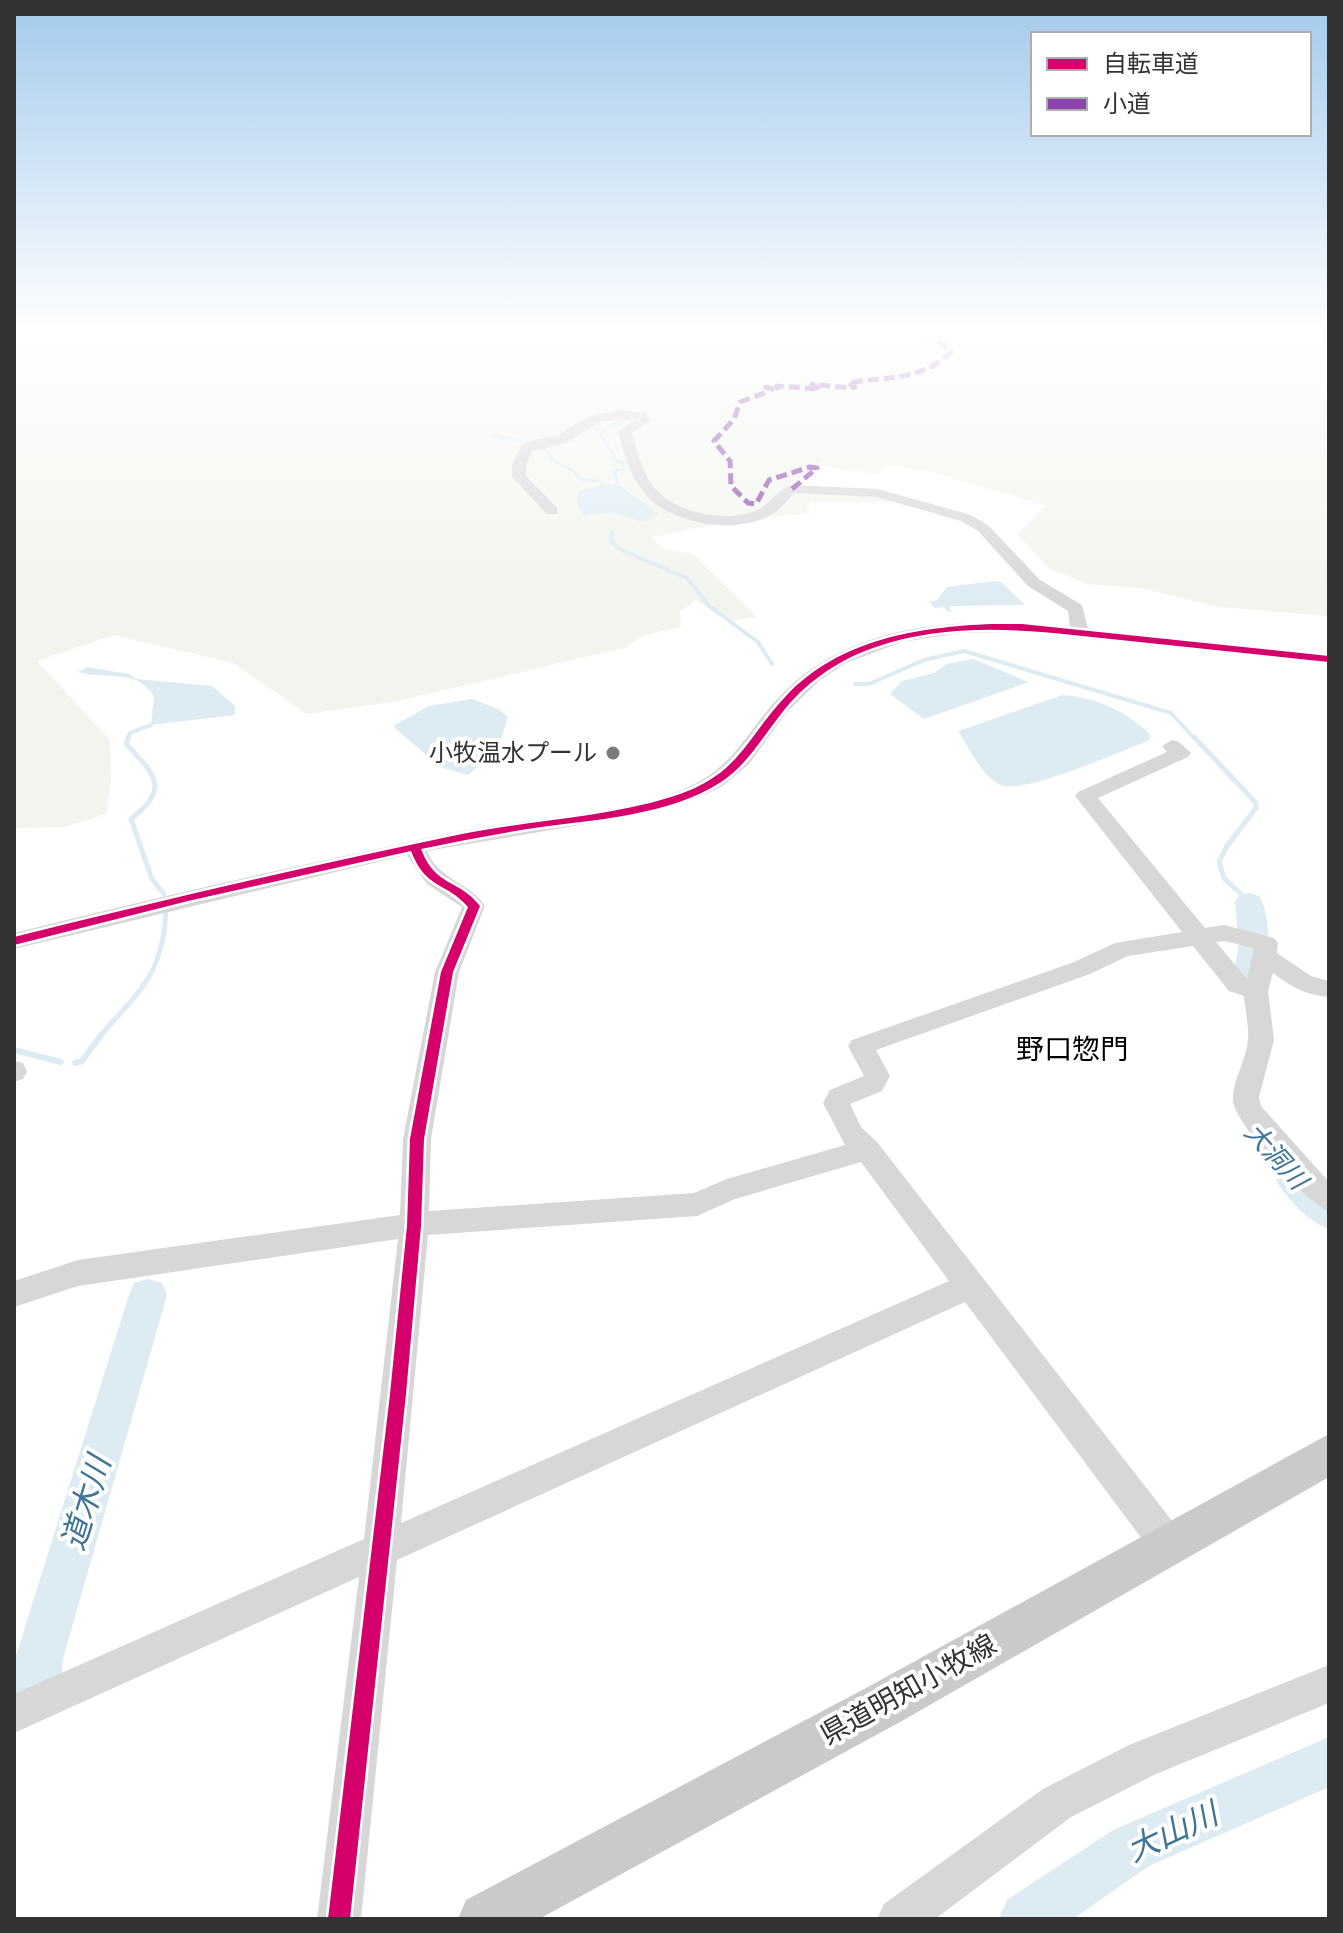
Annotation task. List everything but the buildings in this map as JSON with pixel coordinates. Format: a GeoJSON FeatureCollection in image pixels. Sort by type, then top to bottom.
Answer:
{"type":"FeatureCollection","features":[{"type":"Feature","properties":{"kind":"main road","name":"県道明知小牧線"},"geometry":{"type":"LineString","coordinates":[[485,1919],[883,1705],[1329,1454]]}},
{"type":"Feature","properties":{"kind":"street"},"geometry":{"type":"LineString","coordinates":[[552,511],[544,499],[519,477],[519,465],[526,449],[538,443],[561,440],[587,424]]}},
{"type":"Feature","properties":{"kind":"street"},"geometry":{"type":"LineString","coordinates":[[638,424],[625,432],[640,474],[652,494],[683,512],[718,520],[757,515],[792,489],[878,493],[966,518],[983,528],[1034,583],[1076,609],[1080,633]]}},
{"type":"Feature","properties":{"kind":"street"},"geometry":{"type":"LineString","coordinates":[[14,941],[237,884],[536,823],[661,803],[699,790],[743,761],[783,705],[803,684],[841,659],[928,632],[977,626],[1080,633],[1329,659]]}},
{"type":"Feature","properties":{"kind":"street"},"geometry":{"type":"LineString","coordinates":[[1172,746],[1181,753],[1085,796],[1238,985],[1256,991]]}},
{"type":"Feature","properties":{"kind":"street"},"geometry":{"type":"LineString","coordinates":[[339,1919],[414,1226],[417,1139],[447,972],[474,906],[463,895],[434,879],[419,861],[415,847]]}},
{"type":"Feature","properties":{"kind":"street"},"geometry":{"type":"LineString","coordinates":[[1167,1543],[867,1150],[850,1133],[836,1103],[839,1097],[873,1084],[877,1076],[861,1046],[1082,968],[1123,949],[1224,933],[1257,945],[1307,987],[1329,989]]}},
{"type":"Feature","properties":{"kind":"street"},"geometry":{"type":"LineString","coordinates":[[1257,945],[1256,991],[1261,1040],[1246,1097],[1248,1109],[1288,1158],[1329,1200]]}},
{"type":"Feature","properties":{"kind":"street"},"geometry":{"type":"LineString","coordinates":[[14,1294],[78,1273],[462,1219],[697,1204],[727,1190],[867,1150]]}},
{"type":"Feature","properties":{"kind":"street"},"geometry":{"type":"LineString","coordinates":[[14,1714],[971,1285]]}},
{"type":"Feature","properties":{"kind":"street"},"geometry":{"type":"LineString","coordinates":[[899,1919],[1057,1803],[1143,1759],[1329,1684]]}},
{"type":"Feature","properties":{"kind":"shaded area"},"geometry":{"type":"Polygon","coordinates":[[[14,424],[1329,424],[1329,616],[1220,607],[1142,588],[1087,584],[1050,569],[1017,535],[1046,506],[933,472],[888,465],[876,474],[823,466],[826,460],[784,489],[878,494],[904,502],[811,502],[806,506],[811,513],[732,521],[651,537],[662,548],[694,555],[757,617],[728,621],[696,600],[680,611],[681,627],[642,636],[624,648],[393,702],[307,714],[233,663],[114,635],[37,661],[110,740],[111,782],[106,814],[65,827],[14,828],[14,424]]]}},
{"type":"Feature","properties":{"kind":"shaded area"},"geometry":{"type":"Polygon","coordinates":[[[604,484],[620,486],[659,514],[642,522],[612,512],[584,516],[577,504],[579,491],[604,484]]]}},
{"type":"Feature","properties":{"kind":"shaded area"},"geometry":{"type":"Polygon","coordinates":[[[1001,582],[1025,605],[949,606],[951,611],[948,612],[944,607],[935,608],[929,602],[937,600],[947,587],[1001,582]]]}},
{"type":"Feature","properties":{"kind":"shaded area"},"geometry":{"type":"Polygon","coordinates":[[[973,659],[1029,682],[924,719],[890,694],[902,681],[934,673],[947,664],[973,659]]]}},
{"type":"Feature","properties":{"kind":"shaded area"},"geometry":{"type":"Polygon","coordinates":[[[87,667],[129,674],[136,679],[212,686],[235,706],[235,715],[151,725],[154,697],[148,688],[130,678],[78,672],[87,667]]]}},
{"type":"Feature","properties":{"kind":"shaded area"},"geometry":{"type":"Polygon","coordinates":[[[1063,695],[1099,702],[1120,712],[1149,733],[1150,740],[1051,778],[1013,786],[1001,785],[988,776],[958,731],[1063,695]]]}},
{"type":"Feature","properties":{"kind":"shaded area"},"geometry":{"type":"Polygon","coordinates":[[[472,699],[498,709],[508,717],[498,749],[468,775],[440,767],[393,726],[429,706],[472,699]]]}},
{"type":"Feature","properties":{"kind":"waterway"},"geometry":{"type":"LineString","coordinates":[[612,488],[618,483],[614,472],[624,469],[624,463],[614,461],[613,453],[600,434],[613,424]]}},
{"type":"Feature","properties":{"kind":"waterway"},"geometry":{"type":"LineString","coordinates":[[493,435],[529,443]]}},
{"type":"Feature","properties":{"kind":"waterway"},"geometry":{"type":"LineString","coordinates":[[539,447],[549,453],[552,460],[574,471],[580,479],[602,482],[605,487]]}},
{"type":"Feature","properties":{"kind":"waterway"},"geometry":{"type":"LineString","coordinates":[[612,532],[611,541],[619,549],[687,578],[709,606],[758,642],[772,664]]}},
{"type":"Feature","properties":{"kind":"waterway"},"geometry":{"type":"LineString","coordinates":[[855,684],[869,684],[924,660],[964,651],[1171,713],[1194,738]]}},
{"type":"Feature","properties":{"kind":"waterway"},"geometry":{"type":"LineString","coordinates":[[128,738],[130,733],[151,725]]}},
{"type":"Feature","properties":{"kind":"waterway"},"geometry":{"type":"LineString","coordinates":[[129,736],[126,744],[145,765],[154,782],[151,799],[131,819],[152,879],[164,894]]}},
{"type":"Feature","properties":{"kind":"waterway"},"geometry":{"type":"LineString","coordinates":[[1193,736],[1256,803],[1256,808],[1227,846],[1219,862],[1224,878],[1249,902]]}},
{"type":"Feature","properties":{"kind":"waterway","name":"大洞川"},"geometry":{"type":"LineString","coordinates":[[1246,984],[1254,945],[1249,902]]}},
{"type":"Feature","properties":{"kind":"waterway"},"geometry":{"type":"LineString","coordinates":[[100,1036],[147,980],[160,951],[166,910]]}},
{"type":"Feature","properties":{"kind":"waterway"},"geometry":{"type":"LineString","coordinates":[[75,1063],[82,1061],[102,1034]]}},
{"type":"Feature","properties":{"kind":"waterway"},"geometry":{"type":"LineString","coordinates":[[14,1050],[61,1062]]}},
{"type":"Feature","properties":{"kind":"waterway","name":"大洞川"},"geometry":{"type":"LineString","coordinates":[[1294,1180],[1329,1214]]}},
{"type":"Feature","properties":{"kind":"waterway","name":"道木川"},"geometry":{"type":"LineString","coordinates":[[14,1698],[36,1690],[39,1659],[148,1295]]}},
{"type":"Feature","properties":{"kind":"waterway","name":"大山川"},"geometry":{"type":"LineString","coordinates":[[1026,1919],[1131,1848],[1329,1762]]}},
{"type":"Feature","properties":{"kind":"marked path"},"geometry":{"type":"LineString","coordinates":[[729,424],[714,441],[730,461],[731,486],[748,503],[756,504],[769,480],[810,467],[817,468],[792,489]]}},
{"type":"Feature","properties":{"kind":"cycle path"},"geometry":{"type":"LineString","coordinates":[[14,941],[363,858],[506,829],[622,812],[676,799],[700,790],[731,771],[791,696],[839,659],[868,647],[930,631],[1022,627],[1329,659]]}},
{"type":"Feature","properties":{"kind":"cycle path"},"geometry":{"type":"LineString","coordinates":[[339,1919],[398,1394],[414,1226],[417,1139],[447,972],[474,906],[427,872],[415,847]]}},
{"type":"Feature","properties":{"kind":"place","name":"小牧温水プール"},"geometry":{"type":"Point","coordinates":[613,753]}},
{"type":"Feature","properties":{"kind":"district","name":"野口惣門"},"geometry":{"type":"Point","coordinates":[1072,1049]}}]}
